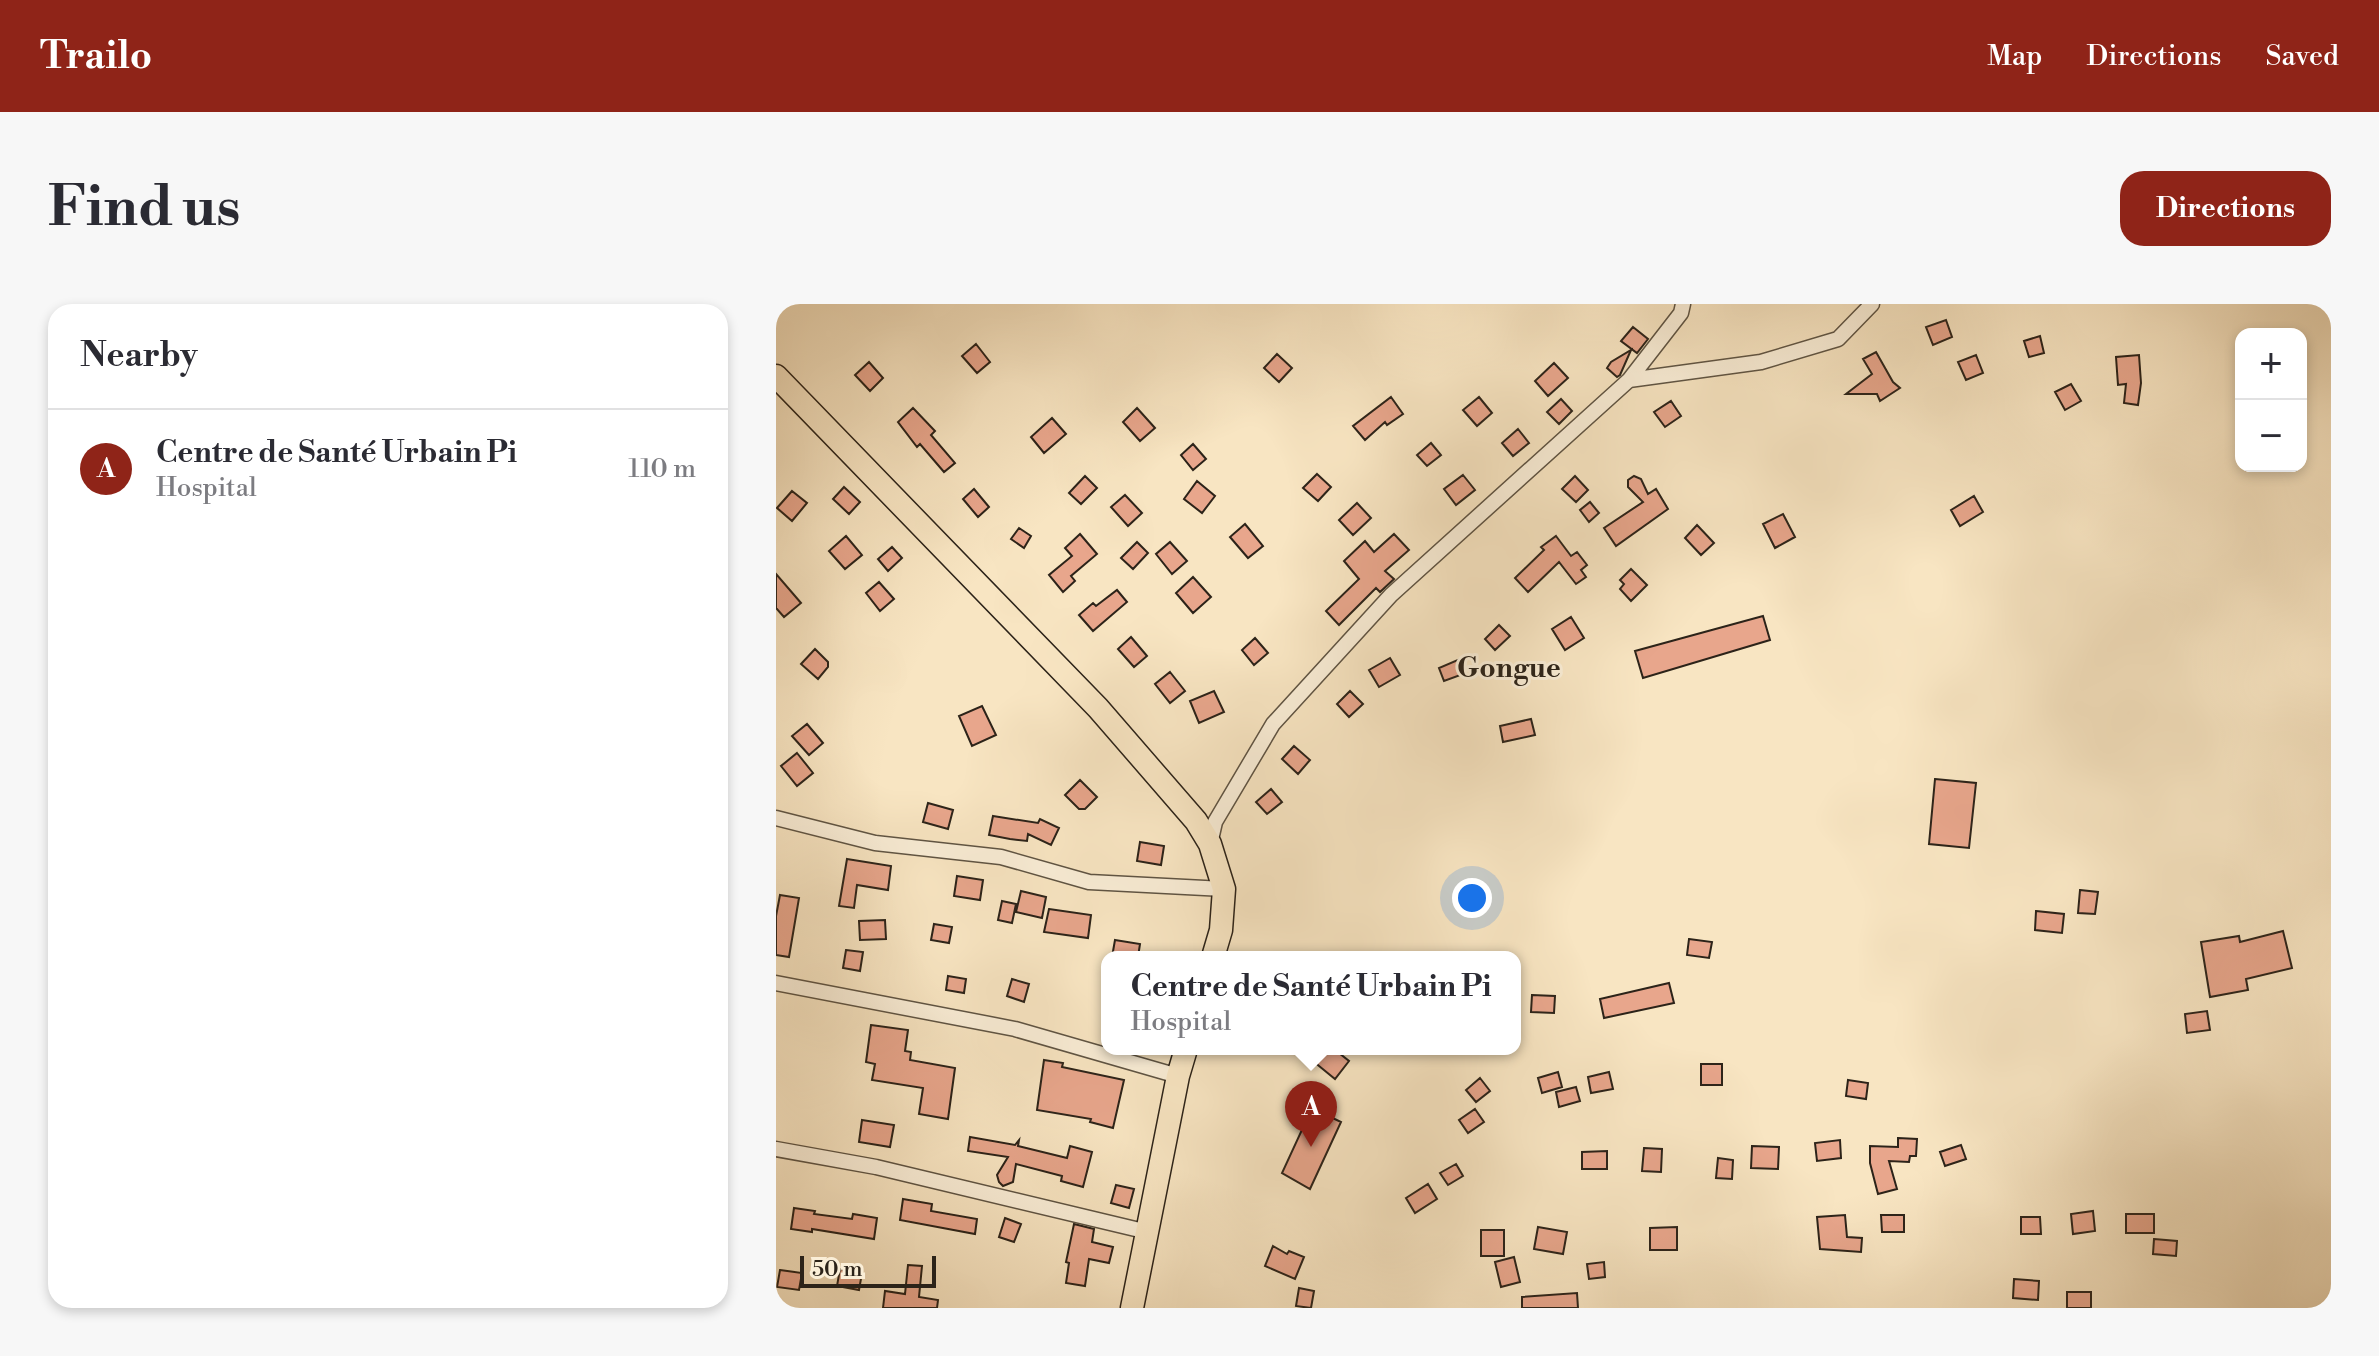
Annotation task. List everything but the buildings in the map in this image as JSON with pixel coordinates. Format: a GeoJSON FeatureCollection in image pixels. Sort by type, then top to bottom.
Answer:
{"type":"FeatureCollection","features":[{"type":"Feature","properties":{"kind":"main road"},"geometry":{"type":"LineString","coordinates":[[776,376],[1098,708],[1196,821],[1210,844],[1224,889],[1221,930],[1215,951]]}},
{"type":"Feature","properties":{"kind":"main road"},"geometry":{"type":"LineString","coordinates":[[1132,1308],[1184,1055]]}},
{"type":"Feature","properties":{"kind":"street"},"geometry":{"type":"LineString","coordinates":[[1210,844],[1215,822],[1273,724],[1391,595],[1629,380],[1681,313],[1683,304]]}},
{"type":"Feature","properties":{"kind":"street"},"geometry":{"type":"LineString","coordinates":[[1629,380],[1761,362],[1838,339],[1872,304]]}},
{"type":"Feature","properties":{"kind":"street"},"geometry":{"type":"LineString","coordinates":[[776,818],[875,843],[1001,857],[1089,882],[1224,889]]}},
{"type":"Feature","properties":{"kind":"street"},"geometry":{"type":"LineString","coordinates":[[776,983],[1015,1029],[1101,1054]]}},
{"type":"Feature","properties":{"kind":"street"},"geometry":{"type":"LineString","coordinates":[[1105,1055],[1178,1076]]}},
{"type":"Feature","properties":{"kind":"street"},"geometry":{"type":"LineString","coordinates":[[776,1149],[876,1167],[1148,1232]]}},
{"type":"Feature","properties":{"kind":"place","name":"Centre de Santé Urbain Pi"},"geometry":{"type":"Point","coordinates":[1311,1147]}},
{"type":"Feature","properties":{"kind":"district","name":"Gongue"},"geometry":{"type":"Point","coordinates":[1509,667]}}]}
